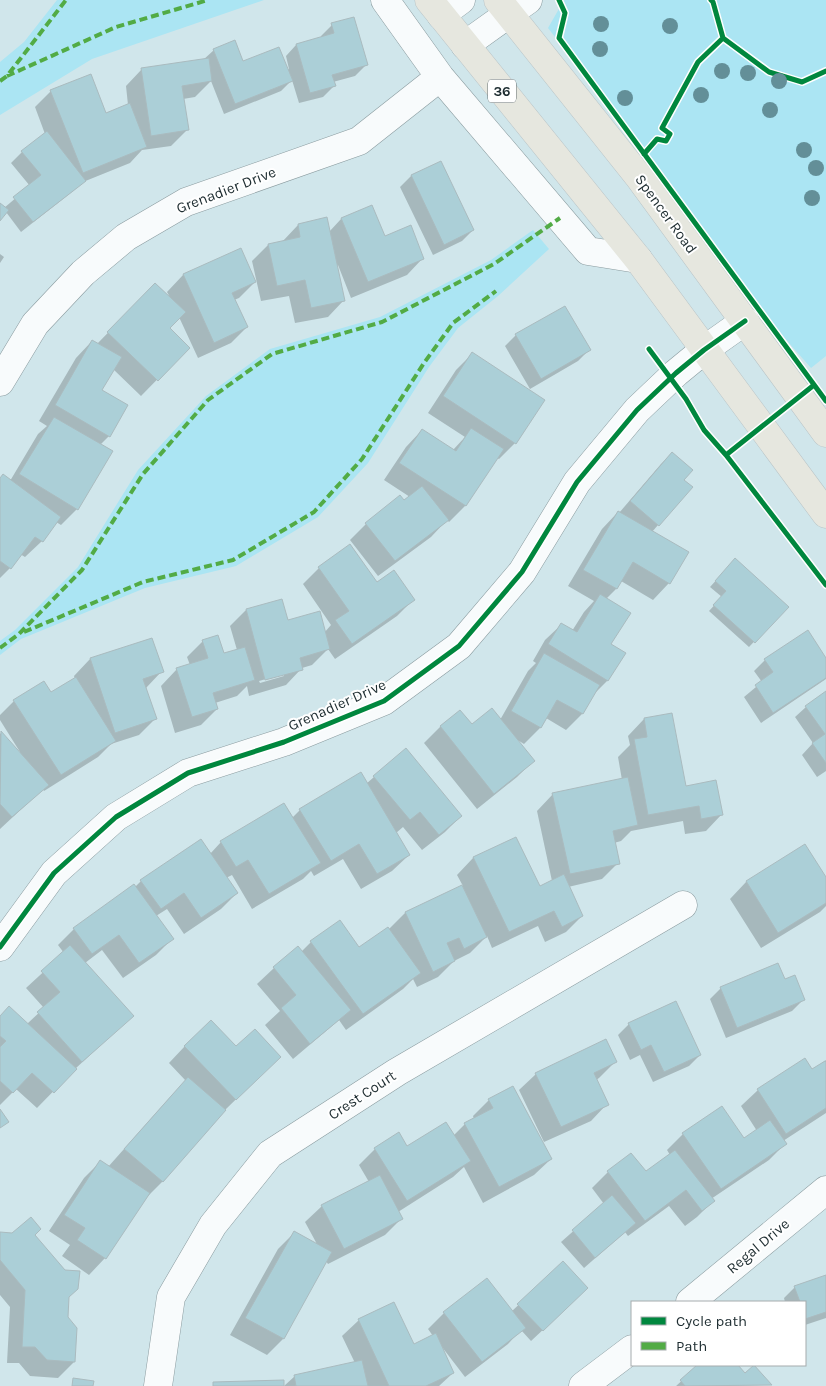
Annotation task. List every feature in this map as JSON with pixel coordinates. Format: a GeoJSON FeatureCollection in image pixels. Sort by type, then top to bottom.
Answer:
{"type":"FeatureCollection","features":[{"type":"Feature","properties":{"kind":"main road","name":"Spencer Road"},"geometry":{"type":"LineString","coordinates":[[512,4],[826,433]]}},
{"type":"Feature","properties":{"kind":"main road","name":"36"},"geometry":{"type":"LineString","coordinates":[[444,5],[465,45],[638,260],[826,514]]}},
{"type":"Feature","properties":{"kind":"street"},"geometry":{"type":"LineString","coordinates":[[385,0],[440,77],[588,251],[638,260]]}},
{"type":"Feature","properties":{"kind":"street"},"geometry":{"type":"LineString","coordinates":[[465,45],[512,4]]}},
{"type":"Feature","properties":{"kind":"street","name":"Grenadier Drive"},"geometry":{"type":"LineString","coordinates":[[0,382],[35,324],[82,273],[126,237],[186,202],[359,141],[440,77]]}},
{"type":"Feature","properties":{"kind":"street","name":"Grenadier Drive"},"geometry":{"type":"LineString","coordinates":[[0,947],[54,873],[116,817],[188,773],[284,742],[384,701],[460,646],[522,572],[577,482],[637,410],[670,378],[704,350],[745,321]]}},
{"type":"Feature","properties":{"kind":"street","name":"Crest Court"},"geometry":{"type":"LineString","coordinates":[[158,1386],[172,1297],[213,1225],[270,1154],[398,1072],[683,905]]}},
{"type":"Feature","properties":{"kind":"street","name":"Regal Drive"},"geometry":{"type":"LineString","coordinates":[[691,1301],[826,1190]]}},
{"type":"Feature","properties":{"kind":"street"},"geometry":{"type":"LineString","coordinates":[[585,1386],[631,1350]]}},
{"type":"Feature","properties":{"kind":"shaded area"},"geometry":{"type":"Polygon","coordinates":[[[57,0],[264,0],[92,59],[0,115],[0,62],[24,42],[57,0]]]}},
{"type":"Feature","properties":{"kind":"shaded area"},"geometry":{"type":"Polygon","coordinates":[[[564,0],[826,0],[826,356],[811,368],[692,233],[684,204],[548,28],[564,0]]]}},
{"type":"Feature","properties":{"kind":"shaded area"},"geometry":{"type":"Polygon","coordinates":[[[533,230],[549,249],[498,296],[458,328],[429,367],[368,463],[318,517],[236,566],[145,588],[21,639],[0,655],[0,641],[15,630],[78,567],[138,470],[206,396],[270,349],[380,317],[491,260],[533,230]]]}},
{"type":"Feature","properties":{"kind":"building"},"geometry":{"type":"Polygon","coordinates":[[[354,17],[368,65],[332,75],[336,86],[310,93],[296,44],[334,33],[331,23],[354,17]]]}},
{"type":"Feature","properties":{"kind":"building"},"geometry":{"type":"Polygon","coordinates":[[[235,40],[243,61],[279,47],[293,81],[235,104],[213,49],[235,40]]]}},
{"type":"Feature","properties":{"kind":"building"},"geometry":{"type":"Polygon","coordinates":[[[209,58],[212,81],[182,86],[189,130],[151,136],[141,68],[209,58]]]}},
{"type":"Feature","properties":{"kind":"building"},"geometry":{"type":"Polygon","coordinates":[[[91,74],[106,113],[130,103],[147,147],[83,173],[50,90],[91,74]]]}},
{"type":"Feature","properties":{"kind":"building"},"geometry":{"type":"Polygon","coordinates":[[[47,131],[86,181],[33,222],[13,197],[41,175],[21,151],[47,131]]]}},
{"type":"Feature","properties":{"kind":"building"},"geometry":{"type":"Polygon","coordinates":[[[441,161],[474,230],[444,245],[411,175],[441,161]]]}},
{"type":"Feature","properties":{"kind":"building"},"geometry":{"type":"Polygon","coordinates":[[[0,203],[9,210],[0,221],[0,203]]]}},
{"type":"Feature","properties":{"kind":"building"},"geometry":{"type":"Polygon","coordinates":[[[372,205],[385,236],[411,225],[424,259],[368,282],[341,218],[372,205]]]}},
{"type":"Feature","properties":{"kind":"building"},"geometry":{"type":"Polygon","coordinates":[[[327,217],[345,301],[311,308],[305,280],[277,286],[268,244],[300,237],[298,224],[327,217]]]}},
{"type":"Feature","properties":{"kind":"building"},"geometry":{"type":"Polygon","coordinates":[[[241,248],[256,282],[232,293],[248,327],[214,343],[183,274],[241,248]]]}},
{"type":"Feature","properties":{"kind":"building"},"geometry":{"type":"Polygon","coordinates":[[[155,283],[186,312],[170,328],[190,348],[158,381],[107,332],[155,283]]]}},
{"type":"Feature","properties":{"kind":"building"},"geometry":{"type":"Polygon","coordinates":[[[565,306],[591,350],[541,379],[515,334],[565,306]]]}},
{"type":"Feature","properties":{"kind":"building"},"geometry":{"type":"Polygon","coordinates":[[[92,340],[122,357],[102,390],[128,405],[110,437],[55,405],[92,340]]]}},
{"type":"Feature","properties":{"kind":"building"},"geometry":{"type":"Polygon","coordinates":[[[472,352],[545,400],[516,444],[443,396],[472,352]]]}},
{"type":"Feature","properties":{"kind":"building"},"geometry":{"type":"Polygon","coordinates":[[[54,417],[113,451],[78,510],[19,474],[54,417]]]}},
{"type":"Feature","properties":{"kind":"building"},"geometry":{"type":"Polygon","coordinates":[[[471,428],[504,449],[466,506],[399,463],[422,429],[456,451],[471,428]]]}},
{"type":"Feature","properties":{"kind":"building"},"geometry":{"type":"Polygon","coordinates":[[[672,452],[693,470],[684,480],[693,487],[659,526],[630,501],[672,452]]]}},
{"type":"Feature","properties":{"kind":"building"},"geometry":{"type":"Polygon","coordinates":[[[3,474],[61,517],[43,542],[35,537],[11,569],[0,561],[0,478],[3,474]]]}},
{"type":"Feature","properties":{"kind":"building"},"geometry":{"type":"Polygon","coordinates":[[[422,486],[449,520],[395,561],[365,523],[400,495],[404,500],[422,486]]]}},
{"type":"Feature","properties":{"kind":"building"},"geometry":{"type":"Polygon","coordinates":[[[618,511],[689,552],[670,584],[633,562],[617,589],[583,570],[618,511]]]}},
{"type":"Feature","properties":{"kind":"building"},"geometry":{"type":"Polygon","coordinates":[[[350,544],[377,582],[394,570],[415,600],[352,644],[335,620],[349,611],[318,567],[350,544]]]}},
{"type":"Feature","properties":{"kind":"building"},"geometry":{"type":"Polygon","coordinates":[[[735,558],[789,607],[755,643],[713,605],[726,591],[715,581],[735,558]]]}},
{"type":"Feature","properties":{"kind":"building"},"geometry":{"type":"Polygon","coordinates":[[[600,594],[631,613],[611,644],[626,653],[608,681],[548,644],[561,623],[577,632],[600,594]]]}},
{"type":"Feature","properties":{"kind":"building"},"geometry":{"type":"Polygon","coordinates":[[[282,599],[288,620],[320,611],[330,649],[300,658],[303,670],[265,680],[246,609],[282,599]]]}},
{"type":"Feature","properties":{"kind":"building"},"geometry":{"type":"Polygon","coordinates":[[[808,630],[826,658],[826,678],[773,713],[755,685],[773,672],[764,659],[808,630]]]}},
{"type":"Feature","properties":{"kind":"building"},"geometry":{"type":"Polygon","coordinates":[[[218,635],[224,653],[245,647],[255,680],[213,693],[218,709],[192,717],[176,668],[208,658],[202,640],[218,635]]]}},
{"type":"Feature","properties":{"kind":"building"},"geometry":{"type":"Polygon","coordinates":[[[152,638],[164,672],[143,679],[157,719],[115,733],[90,658],[152,638]]]}},
{"type":"Feature","properties":{"kind":"building"},"geometry":{"type":"Polygon","coordinates":[[[544,653],[600,685],[583,714],[557,700],[541,728],[511,711],[544,653]]]}},
{"type":"Feature","properties":{"kind":"building"},"geometry":{"type":"Polygon","coordinates":[[[76,677],[116,741],[61,775],[13,700],[44,681],[51,692],[76,677]]]}},
{"type":"Feature","properties":{"kind":"building"},"geometry":{"type":"Polygon","coordinates":[[[826,691],[826,763],[812,743],[825,734],[805,706],[826,691]]]}},
{"type":"Feature","properties":{"kind":"building"},"geometry":{"type":"Polygon","coordinates":[[[492,708],[535,761],[494,794],[440,726],[460,710],[472,724],[492,708]]]}},
{"type":"Feature","properties":{"kind":"building"},"geometry":{"type":"Polygon","coordinates":[[[672,713],[686,786],[716,780],[723,815],[701,819],[699,806],[648,815],[634,739],[647,737],[644,718],[672,713]]]}},
{"type":"Feature","properties":{"kind":"building"},"geometry":{"type":"Polygon","coordinates":[[[1,731],[49,785],[12,817],[0,804],[1,731]]]}},
{"type":"Feature","properties":{"kind":"building"},"geometry":{"type":"Polygon","coordinates":[[[406,748],[462,816],[439,835],[420,812],[410,820],[373,776],[406,748]]]}},
{"type":"Feature","properties":{"kind":"building"},"geometry":{"type":"Polygon","coordinates":[[[361,772],[410,855],[377,874],[359,844],[331,861],[299,809],[361,772]]]}},
{"type":"Feature","properties":{"kind":"building"},"geometry":{"type":"Polygon","coordinates":[[[628,777],[638,825],[613,831],[620,864],[570,874],[552,793],[628,777]]]}},
{"type":"Feature","properties":{"kind":"building"},"geometry":{"type":"Polygon","coordinates":[[[284,803],[321,863],[269,894],[248,860],[236,867],[220,841],[284,803]]]}},
{"type":"Feature","properties":{"kind":"building"},"geometry":{"type":"Polygon","coordinates":[[[516,837],[540,886],[564,874],[583,916],[562,927],[554,911],[509,932],[473,857],[516,837]]]}},
{"type":"Feature","properties":{"kind":"building"},"geometry":{"type":"Polygon","coordinates":[[[201,839],[238,893],[201,918],[184,893],[161,909],[140,880],[201,839]]]}},
{"type":"Feature","properties":{"kind":"building"},"geometry":{"type":"Polygon","coordinates":[[[805,844],[826,877],[826,903],[778,933],[746,881],[805,844]]]}},
{"type":"Feature","properties":{"kind":"building"},"geometry":{"type":"Polygon","coordinates":[[[134,884],[174,939],[139,963],[119,935],[92,954],[73,928],[134,884]]]}},
{"type":"Feature","properties":{"kind":"building"},"geometry":{"type":"Polygon","coordinates":[[[462,885],[487,937],[464,949],[459,938],[447,943],[455,961],[433,972],[405,912],[462,885]]]}},
{"type":"Feature","properties":{"kind":"building"},"geometry":{"type":"Polygon","coordinates":[[[340,920],[359,947],[388,927],[421,973],[363,1014],[310,941],[340,920]]]}},
{"type":"Feature","properties":{"kind":"building"},"geometry":{"type":"Polygon","coordinates":[[[70,945],[134,1016],[82,1062],[37,1012],[60,992],[41,971],[70,945]]]}},
{"type":"Feature","properties":{"kind":"building"},"geometry":{"type":"Polygon","coordinates":[[[298,946],[351,1010],[310,1044],[281,1008],[296,995],[273,967],[298,946]]]}},
{"type":"Feature","properties":{"kind":"building"},"geometry":{"type":"Polygon","coordinates":[[[778,963],[785,979],[795,975],[805,1000],[737,1028],[720,987],[778,963]]]}},
{"type":"Feature","properties":{"kind":"building"},"geometry":{"type":"Polygon","coordinates":[[[676,1001],[701,1055],[664,1072],[651,1045],[641,1050],[628,1023],[676,1001]]]}},
{"type":"Feature","properties":{"kind":"building"},"geometry":{"type":"Polygon","coordinates":[[[9,1006],[77,1069],[54,1093],[32,1073],[13,1093],[0,1081],[0,1047],[6,1041],[0,1036],[0,1016],[9,1006]]]}},
{"type":"Feature","properties":{"kind":"building"},"geometry":{"type":"Polygon","coordinates":[[[211,1020],[236,1046],[255,1029],[281,1057],[236,1100],[184,1046],[211,1020]]]}},
{"type":"Feature","properties":{"kind":"building"},"geometry":{"type":"Polygon","coordinates":[[[606,1039],[617,1062],[594,1073],[609,1105],[561,1127],[535,1073],[606,1039]]]}},
{"type":"Feature","properties":{"kind":"building"},"geometry":{"type":"Polygon","coordinates":[[[805,1058],[812,1069],[826,1062],[826,1108],[786,1134],[757,1089],[805,1058]]]}},
{"type":"Feature","properties":{"kind":"building"},"geometry":{"type":"Polygon","coordinates":[[[188,1077],[226,1110],[163,1182],[124,1149],[188,1077]]]}},
{"type":"Feature","properties":{"kind":"building"},"geometry":{"type":"Polygon","coordinates":[[[513,1086],[552,1159],[499,1187],[464,1123],[493,1108],[488,1099],[513,1086]]]}},
{"type":"Feature","properties":{"kind":"building"},"geometry":{"type":"Polygon","coordinates":[[[722,1106],[744,1138],[770,1120],[787,1144],[721,1189],[682,1133],[722,1106]]]}},
{"type":"Feature","properties":{"kind":"building"},"geometry":{"type":"Polygon","coordinates":[[[0,1109],[9,1122],[0,1128],[0,1109]]]}},
{"type":"Feature","properties":{"kind":"building"},"geometry":{"type":"Polygon","coordinates":[[[446,1122],[471,1161],[407,1201],[374,1148],[399,1132],[407,1146],[446,1122]]]}},
{"type":"Feature","properties":{"kind":"building"},"geometry":{"type":"Polygon","coordinates":[[[675,1150],[715,1201],[702,1211],[686,1190],[645,1221],[607,1171],[631,1153],[646,1171],[675,1150]]]}},
{"type":"Feature","properties":{"kind":"building"},"geometry":{"type":"Polygon","coordinates":[[[100,1160],[150,1193],[106,1259],[77,1240],[85,1228],[64,1215],[100,1160]]]}},
{"type":"Feature","properties":{"kind":"building"},"geometry":{"type":"Polygon","coordinates":[[[380,1175],[403,1219],[344,1249],[321,1205],[380,1175]]]}},
{"type":"Feature","properties":{"kind":"building"},"geometry":{"type":"Polygon","coordinates":[[[612,1195],[636,1223],[595,1258],[572,1230],[612,1195]]]}},
{"type":"Feature","properties":{"kind":"building"},"geometry":{"type":"Polygon","coordinates":[[[31,1217],[41,1229],[35,1235],[65,1270],[80,1271],[78,1289],[69,1297],[68,1317],[77,1328],[75,1362],[47,1360],[35,1347],[22,1347],[25,1290],[0,1260],[0,1232],[12,1233],[31,1217]]]}},
{"type":"Feature","properties":{"kind":"building"},"geometry":{"type":"Polygon","coordinates":[[[294,1231],[332,1252],[284,1339],[245,1318],[294,1231]]]}},
{"type":"Feature","properties":{"kind":"building"},"geometry":{"type":"Polygon","coordinates":[[[563,1261],[588,1288],[543,1331],[517,1304],[563,1261]]]}},
{"type":"Feature","properties":{"kind":"building"},"geometry":{"type":"Polygon","coordinates":[[[826,1275],[826,1312],[806,1319],[806,1301],[800,1301],[794,1286],[826,1275]]]}},
{"type":"Feature","properties":{"kind":"building"},"geometry":{"type":"Polygon","coordinates":[[[487,1278],[526,1328],[482,1362],[443,1312],[487,1278]]]}},
{"type":"Feature","properties":{"kind":"building"},"geometry":{"type":"Polygon","coordinates":[[[394,1302],[414,1344],[436,1333],[454,1373],[426,1386],[389,1386],[358,1319],[394,1302]]]}},
{"type":"Feature","properties":{"kind":"building"},"geometry":{"type":"Polygon","coordinates":[[[362,1360],[368,1386],[296,1386],[294,1375],[362,1360]]]}},
{"type":"Feature","properties":{"kind":"building"},"geometry":{"type":"Polygon","coordinates":[[[696,1366],[739,1366],[745,1373],[755,1366],[772,1385],[685,1386],[680,1380],[696,1366]]]}},
{"type":"Feature","properties":{"kind":"building"},"geometry":{"type":"Polygon","coordinates":[[[73,1378],[94,1381],[93,1386],[72,1386],[73,1378]]]}},
{"type":"Feature","properties":{"kind":"building"},"geometry":{"type":"Polygon","coordinates":[[[284,1380],[284,1386],[213,1386],[213,1382],[284,1380]]]}},
{"type":"Feature","properties":{"kind":"marked path"},"geometry":{"type":"LineString","coordinates":[[0,81],[7,76],[66,0]]}},
{"type":"Feature","properties":{"kind":"marked path"},"geometry":{"type":"LineString","coordinates":[[7,76],[116,27],[208,0]]}},
{"type":"Feature","properties":{"kind":"marked path"},"geometry":{"type":"LineString","coordinates":[[0,648],[19,634],[82,570],[143,474],[208,400],[272,354],[382,322],[494,264],[560,218]]}},
{"type":"Feature","properties":{"kind":"marked path"},"geometry":{"type":"LineString","coordinates":[[24,632],[143,582],[233,560],[314,512],[362,459],[424,363],[453,323],[496,291]]}},
{"type":"Feature","properties":{"kind":"cycle path"},"geometry":{"type":"LineString","coordinates":[[559,0],[565,13],[559,38],[826,401]]}},
{"type":"Feature","properties":{"kind":"cycle path"},"geometry":{"type":"LineString","coordinates":[[711,0],[723,38],[769,72],[802,82],[826,71]]}},
{"type":"Feature","properties":{"kind":"cycle path"},"geometry":{"type":"LineString","coordinates":[[644,154],[657,139],[666,141],[670,134],[662,128],[698,62],[723,38]]}},
{"type":"Feature","properties":{"kind":"cycle path"},"geometry":{"type":"LineString","coordinates":[[0,947],[54,873],[116,817],[188,773],[284,742],[384,701],[459,646],[522,572],[577,482],[637,410],[676,373],[704,350],[745,321]]}},
{"type":"Feature","properties":{"kind":"cycle path"},"geometry":{"type":"LineString","coordinates":[[649,349],[686,399],[704,430],[726,455],[826,585]]}},
{"type":"Feature","properties":{"kind":"cycle path"},"geometry":{"type":"LineString","coordinates":[[726,455],[814,385]]}}]}
